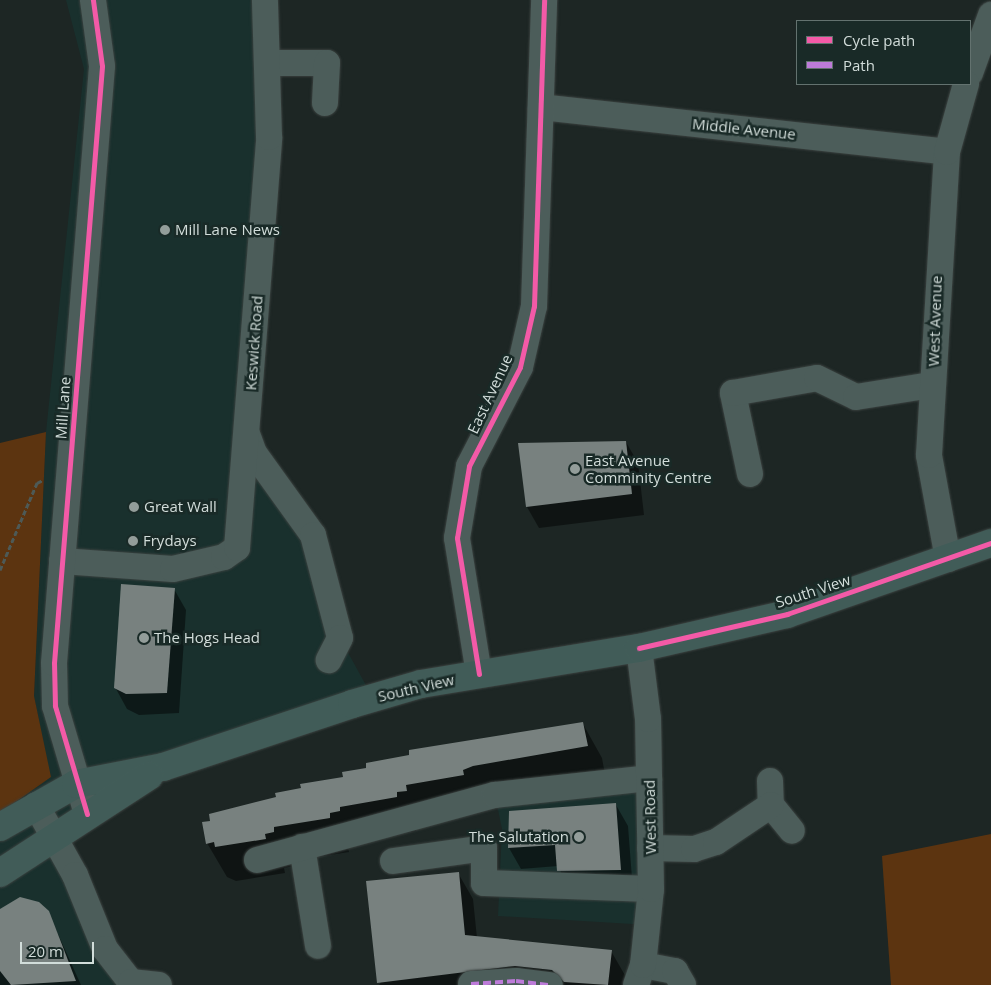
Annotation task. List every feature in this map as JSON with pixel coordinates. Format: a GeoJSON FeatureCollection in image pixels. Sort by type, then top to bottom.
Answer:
{"type":"FeatureCollection","features":[{"type":"Feature","properties":{"kind":"main road","name":"South View"},"geometry":{"type":"LineString","coordinates":[[163,767],[352,704],[479,674],[639,648],[787,614],[991,543]]}},
{"type":"Feature","properties":{"kind":"main road"},"geometry":{"type":"LineString","coordinates":[[0,827],[76,784],[163,767]]}},
{"type":"Feature","properties":{"kind":"main road"},"geometry":{"type":"LineString","coordinates":[[0,872],[51,836],[163,767]]}},
{"type":"Feature","properties":{"kind":"street","name":"Mill Lane"},"geometry":{"type":"LineString","coordinates":[[87,814],[76,784],[54,706],[62,561],[72,468],[102,66],[93,0]]}},
{"type":"Feature","properties":{"kind":"street","name":"Keswick Road"},"geometry":{"type":"LineString","coordinates":[[265,0],[269,137],[248,434],[254,452],[313,535],[340,638],[329,660]]}},
{"type":"Feature","properties":{"kind":"street","name":"East Avenue"},"geometry":{"type":"LineString","coordinates":[[479,674],[457,538],[469,466],[520,367],[534,306],[544,0]]}},
{"type":"Feature","properties":{"kind":"street"},"geometry":{"type":"LineString","coordinates":[[971,70],[991,15]]}},
{"type":"Feature","properties":{"kind":"street"},"geometry":{"type":"LineString","coordinates":[[268,63],[327,63],[325,103]]}},
{"type":"Feature","properties":{"kind":"street","name":"West Avenue"},"geometry":{"type":"LineString","coordinates":[[948,559],[929,455],[947,152],[966,85]]}},
{"type":"Feature","properties":{"kind":"street","name":"Middle Avenue"},"geometry":{"type":"LineString","coordinates":[[541,107],[947,152]]}},
{"type":"Feature","properties":{"kind":"street"},"geometry":{"type":"LineString","coordinates":[[750,474],[733,393],[817,378],[856,397],[932,385]]}},
{"type":"Feature","properties":{"kind":"street"},"geometry":{"type":"LineString","coordinates":[[62,561],[173,569],[224,557],[237,548],[248,434]]}},
{"type":"Feature","properties":{"kind":"street","name":"West Road"},"geometry":{"type":"LineString","coordinates":[[639,648],[648,719],[651,889],[639,975]]}},
{"type":"Feature","properties":{"kind":"street"},"geometry":{"type":"LineString","coordinates":[[257,860],[495,795],[649,778]]}},
{"type":"Feature","properties":{"kind":"street"},"geometry":{"type":"LineString","coordinates":[[650,848],[694,849],[716,842],[770,793],[792,831]]}},
{"type":"Feature","properties":{"kind":"street"},"geometry":{"type":"LineString","coordinates":[[36,805],[51,836],[75,875],[105,949],[132,984],[159,985]]}},
{"type":"Feature","properties":{"kind":"street"},"geometry":{"type":"LineString","coordinates":[[302,847],[318,946]]}},
{"type":"Feature","properties":{"kind":"street"},"geometry":{"type":"LineString","coordinates":[[393,861],[484,848],[484,882],[651,889]]}},
{"type":"Feature","properties":{"kind":"street"},"geometry":{"type":"LineString","coordinates":[[639,975],[675,971],[683,985]]}},
{"type":"Feature","properties":{"kind":"street"},"geometry":{"type":"LineString","coordinates":[[467,985],[516,981],[550,985]]}},
{"type":"Feature","properties":{"kind":"path"},"geometry":{"type":"LineString","coordinates":[[0,570],[37,483],[72,468]]}},
{"type":"Feature","properties":{"kind":"shaded area"},"geometry":{"type":"Polygon","coordinates":[[[66,0],[265,0],[248,434],[284,490],[340,638],[373,698],[163,767],[51,836],[133,985],[0,985],[0,814],[50,777],[34,697],[46,432],[84,69],[66,0]]]}},
{"type":"Feature","properties":{"kind":"shaded area"},"geometry":{"type":"Polygon","coordinates":[[[46,432],[34,696],[51,777],[0,813],[0,443],[46,432]]]}},
{"type":"Feature","properties":{"kind":"shaded area"},"geometry":{"type":"Polygon","coordinates":[[[649,778],[649,925],[498,916],[502,829],[495,795],[649,778]]]}},
{"type":"Feature","properties":{"kind":"shaded area"},"geometry":{"type":"Polygon","coordinates":[[[991,834],[991,985],[891,985],[882,856],[991,834]]]}},
{"type":"Feature","properties":{"kind":"building","name":"East Avenue Comminity Centre"},"geometry":{"type":"Polygon","coordinates":[[[626,441],[632,494],[526,507],[518,443],[626,441]]]}},
{"type":"Feature","properties":{"kind":"building","name":"The Hogs Head"},"geometry":{"type":"Polygon","coordinates":[[[121,584],[175,588],[167,693],[126,694],[114,688],[121,584]]]}},
{"type":"Feature","properties":{"kind":"building"},"geometry":{"type":"Polygon","coordinates":[[[583,722],[588,746],[473,766],[463,770],[464,775],[406,785],[407,791],[397,792],[397,797],[340,807],[340,811],[330,813],[330,818],[274,827],[274,832],[265,834],[266,839],[215,847],[214,842],[206,844],[202,822],[210,821],[209,814],[276,797],[275,793],[301,788],[300,784],[343,777],[342,772],[366,768],[366,763],[409,755],[409,750],[583,722]]]}},
{"type":"Feature","properties":{"kind":"building","name":"The Salutation"},"geometry":{"type":"Polygon","coordinates":[[[616,803],[621,870],[557,871],[555,845],[508,848],[509,811],[616,803]]]}},
{"type":"Feature","properties":{"kind":"building"},"geometry":{"type":"Polygon","coordinates":[[[459,872],[465,935],[612,950],[608,985],[564,982],[552,970],[515,966],[377,983],[366,881],[459,872]]]}},
{"type":"Feature","properties":{"kind":"building"},"geometry":{"type":"Polygon","coordinates":[[[20,897],[39,902],[49,911],[76,981],[11,985],[0,971],[0,909],[20,897]]]}},
{"type":"Feature","properties":{"kind":"marked path"},"geometry":{"type":"LineString","coordinates":[[471,984],[516,981],[550,985]]}},
{"type":"Feature","properties":{"kind":"cycle path"},"geometry":{"type":"LineString","coordinates":[[87,814],[55,706],[54,663],[102,66],[93,0]]}},
{"type":"Feature","properties":{"kind":"cycle path"},"geometry":{"type":"LineString","coordinates":[[479,674],[457,538],[469,466],[520,367],[534,306],[544,0]]}},
{"type":"Feature","properties":{"kind":"cycle path"},"geometry":{"type":"LineString","coordinates":[[639,648],[787,614],[991,543]]}},
{"type":"Feature","properties":{"kind":"place","name":"Mill Lane News"},"geometry":{"type":"Point","coordinates":[165,230]}},
{"type":"Feature","properties":{"kind":"place","name":"East Avenue Comminity Centre"},"geometry":{"type":"Point","coordinates":[575,469]}},
{"type":"Feature","properties":{"kind":"place","name":"Great Wall"},"geometry":{"type":"Point","coordinates":[134,507]}},
{"type":"Feature","properties":{"kind":"place","name":"Frydays"},"geometry":{"type":"Point","coordinates":[133,541]}},
{"type":"Feature","properties":{"kind":"place","name":"The Hogs Head"},"geometry":{"type":"Point","coordinates":[144,638]}},
{"type":"Feature","properties":{"kind":"place","name":"The Salutation"},"geometry":{"type":"Point","coordinates":[579,837]}}]}
